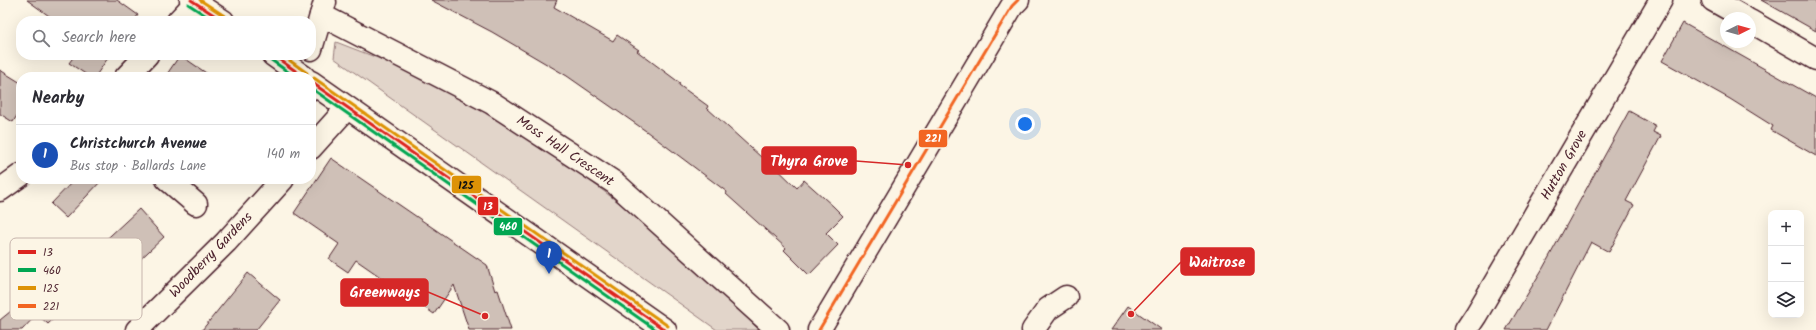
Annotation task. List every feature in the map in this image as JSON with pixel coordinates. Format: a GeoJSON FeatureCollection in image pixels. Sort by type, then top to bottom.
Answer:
{"type":"FeatureCollection","features":[{"type":"Feature","properties":{"kind":"street"},"geometry":{"type":"LineString","coordinates":[[819,330],[1012,6],[1018,0]]}},
{"type":"Feature","properties":{"kind":"street","name":"Hutton Grove"},"geometry":{"type":"LineString","coordinates":[[1466,330],[1661,0]]}},
{"type":"Feature","properties":{"kind":"street"},"geometry":{"type":"LineString","coordinates":[[1714,0],[1735,12]]}},
{"type":"Feature","properties":{"kind":"street"},"geometry":{"type":"LineString","coordinates":[[182,16],[193,2],[215,16]]}},
{"type":"Feature","properties":{"kind":"street"},"geometry":{"type":"LineString","coordinates":[[316,31],[323,7]]}},
{"type":"Feature","properties":{"kind":"street","name":"Moss Hall Crescent"},"geometry":{"type":"LineString","coordinates":[[323,7],[492,103],[614,183],[778,330]]}},
{"type":"Feature","properties":{"kind":"street"},"geometry":{"type":"LineString","coordinates":[[1756,24],[1816,59]]}},
{"type":"Feature","properties":{"kind":"street"},"geometry":{"type":"LineString","coordinates":[[131,72],[142,60]]}},
{"type":"Feature","properties":{"kind":"street"},"geometry":{"type":"LineString","coordinates":[[280,60],[297,72]]}},
{"type":"Feature","properties":{"kind":"street"},"geometry":{"type":"LineString","coordinates":[[307,72],[308,60]]}},
{"type":"Feature","properties":{"kind":"street"},"geometry":{"type":"LineString","coordinates":[[316,85],[642,324],[665,330]]}},
{"type":"Feature","properties":{"kind":"street"},"geometry":{"type":"LineString","coordinates":[[316,142],[347,108]]}},
{"type":"Feature","properties":{"kind":"street"},"geometry":{"type":"LineString","coordinates":[[0,190],[16,179]]}},
{"type":"Feature","properties":{"kind":"street"},"geometry":{"type":"LineString","coordinates":[[174,184],[196,204]]}},
{"type":"Feature","properties":{"kind":"street","name":"Woodberry Gardens"},"geometry":{"type":"LineString","coordinates":[[137,330],[226,242],[278,184]]}},
{"type":"Feature","properties":{"kind":"street"},"geometry":{"type":"LineString","coordinates":[[1033,330],[1048,309],[1066,297]]}},
{"type":"Feature","properties":{"kind":"shaded area"},"geometry":{"type":"Polygon","coordinates":[[[336,42],[409,70],[535,139],[622,205],[719,290],[759,330],[717,330],[334,58],[336,42]]]}},
{"type":"Feature","properties":{"kind":"building"},"geometry":{"type":"Polygon","coordinates":[[[27,0],[117,0],[138,15],[137,16],[49,16],[27,0]]]}},
{"type":"Feature","properties":{"kind":"building"},"geometry":{"type":"Polygon","coordinates":[[[431,0],[557,0],[554,7],[613,41],[617,35],[639,50],[637,51],[708,106],[707,108],[761,157],[763,155],[797,188],[804,180],[833,206],[843,216],[826,233],[838,245],[809,275],[784,250],[786,248],[726,194],[727,192],[646,131],[567,76],[492,32],[431,0]]]}},
{"type":"Feature","properties":{"kind":"building"},"geometry":{"type":"Polygon","coordinates":[[[1761,0],[1816,0],[1816,31],[1761,0]]]}},
{"type":"Feature","properties":{"kind":"building"},"geometry":{"type":"Polygon","coordinates":[[[1683,23],[1720,44],[1720,48],[1727,48],[1816,98],[1816,156],[1771,130],[1773,126],[1730,99],[1662,61],[1683,23]]]}},
{"type":"Feature","properties":{"kind":"building"},"geometry":{"type":"Polygon","coordinates":[[[71,60],[107,60],[98,72],[82,72],[69,63],[71,60]]]}},
{"type":"Feature","properties":{"kind":"building"},"geometry":{"type":"Polygon","coordinates":[[[177,60],[187,60],[205,72],[168,72],[177,60]]]}},
{"type":"Feature","properties":{"kind":"building"},"geometry":{"type":"Polygon","coordinates":[[[0,70],[16,80],[16,117],[13,122],[0,114],[0,70]]]}},
{"type":"Feature","properties":{"kind":"building"},"geometry":{"type":"Polygon","coordinates":[[[1629,111],[1656,126],[1653,132],[1661,136],[1626,201],[1634,205],[1609,252],[1591,242],[1546,330],[1506,330],[1543,268],[1629,111]]]}},
{"type":"Feature","properties":{"kind":"building"},"geometry":{"type":"Polygon","coordinates":[[[331,158],[487,265],[495,291],[498,290],[511,330],[469,330],[454,285],[434,314],[356,260],[348,272],[329,259],[339,244],[294,213],[314,184],[316,184],[316,180],[331,158]]]}},
{"type":"Feature","properties":{"kind":"building"},"geometry":{"type":"Polygon","coordinates":[[[70,184],[98,184],[66,218],[51,204],[70,184]]]}},
{"type":"Feature","properties":{"kind":"building"},"geometry":{"type":"Polygon","coordinates":[[[139,209],[164,237],[142,258],[142,238],[108,238],[139,209]]]}},
{"type":"Feature","properties":{"kind":"building"},"geometry":{"type":"Polygon","coordinates":[[[248,273],[280,300],[256,330],[202,330],[248,273]]]}},
{"type":"Feature","properties":{"kind":"building"},"geometry":{"type":"Polygon","coordinates":[[[1128,306],[1162,330],[1111,330],[1128,306]]]}},
{"type":"Feature","properties":{"kind":"building"},"geometry":{"type":"Polygon","coordinates":[[[10,312],[10,320],[31,320],[22,330],[0,330],[0,320],[10,312]]]}},
{"type":"Feature","properties":{"kind":"building"},"geometry":{"type":"Polygon","coordinates":[[[44,320],[52,320],[48,324],[44,320]]]}},
{"type":"Feature","properties":{"kind":"transit line","name":"13"},"geometry":{"type":"LineString","coordinates":[[191,0],[215,16]]}},
{"type":"Feature","properties":{"kind":"transit line","name":"125"},"geometry":{"type":"LineString","coordinates":[[200,0],[224,16]]}},
{"type":"Feature","properties":{"kind":"transit line","name":"221"},"geometry":{"type":"LineString","coordinates":[[819,330],[1012,6],[1018,0]]}},
{"type":"Feature","properties":{"kind":"transit line","name":"460"},"geometry":{"type":"LineString","coordinates":[[188,4],[206,16]]}},
{"type":"Feature","properties":{"kind":"transit line","name":"460"},"geometry":{"type":"LineString","coordinates":[[271,60],[288,72]]}},
{"type":"Feature","properties":{"kind":"transit line","name":"13"},"geometry":{"type":"LineString","coordinates":[[280,60],[297,72]]}},
{"type":"Feature","properties":{"kind":"transit line","name":"125"},"geometry":{"type":"LineString","coordinates":[[289,60],[306,72]]}},
{"type":"Feature","properties":{"kind":"transit line","name":"125"},"geometry":{"type":"LineString","coordinates":[[316,79],[668,326]]}},
{"type":"Feature","properties":{"kind":"transit line","name":"13"},"geometry":{"type":"LineString","coordinates":[[316,86],[665,330]]}},
{"type":"Feature","properties":{"kind":"transit line","name":"460"},"geometry":{"type":"LineString","coordinates":[[316,92],[656,330]]}},
{"type":"Feature","properties":{"kind":"place","name":"Thyra Grove"},"geometry":{"type":"Point","coordinates":[908,165]}},
{"type":"Feature","properties":{"kind":"place","name":"Christchurch Avenue"},"geometry":{"type":"Point","coordinates":[549,274]}},
{"type":"Feature","properties":{"kind":"place","name":"Waitrose"},"geometry":{"type":"Point","coordinates":[1131,314]}},
{"type":"Feature","properties":{"kind":"place","name":"Greenways"},"geometry":{"type":"Point","coordinates":[485,316]}}]}
